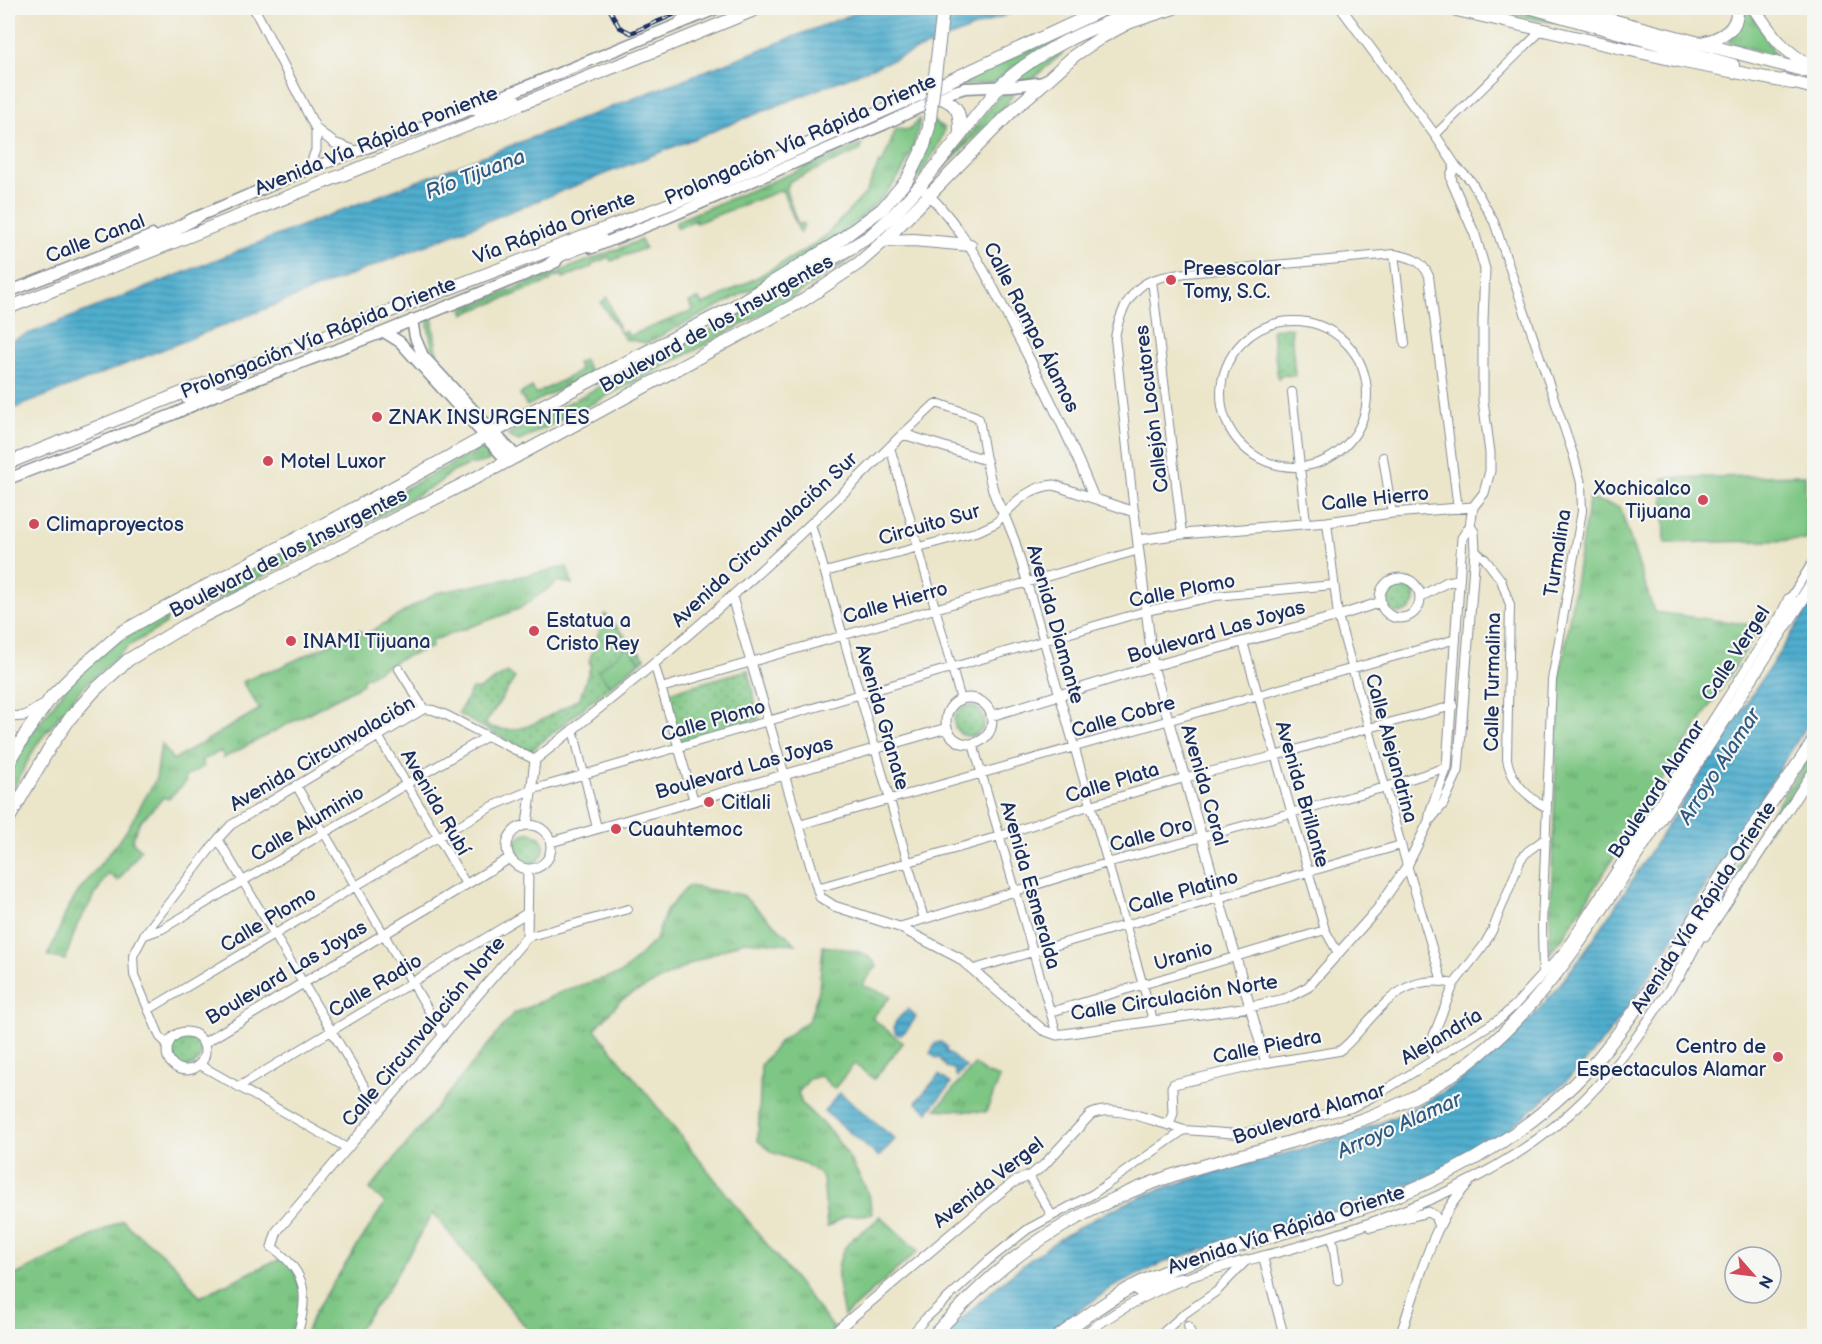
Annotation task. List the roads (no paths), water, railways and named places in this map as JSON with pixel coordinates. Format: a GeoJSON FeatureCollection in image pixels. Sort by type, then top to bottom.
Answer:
{"type":"FeatureCollection","features":[{"type":"Feature","properties":{"kind":"main road"},"geometry":{"type":"LineString","coordinates":[[681,22],[698,8]]}},
{"type":"Feature","properties":{"kind":"main road","name":"Avenida Vía Rápida Poniente"},"geometry":{"type":"LineString","coordinates":[[196,218],[309,169],[470,108],[718,8]]}},
{"type":"Feature","properties":{"kind":"main road","name":"Avenida Vía Rápida Poniente"},"geometry":{"type":"LineString","coordinates":[[8,308],[759,8]]}},
{"type":"Feature","properties":{"kind":"main road"},"geometry":{"type":"LineString","coordinates":[[731,308],[836,243],[882,209],[907,180],[924,147],[930,127],[943,8]]}},
{"type":"Feature","properties":{"kind":"main road","name":"Vía Rápida Oriente"},"geometry":{"type":"LineString","coordinates":[[8,463],[297,346],[698,193],[910,99],[1106,8]]}},
{"type":"Feature","properties":{"kind":"main road","name":"Boulevard de los Insurgentes"},"geometry":{"type":"LineString","coordinates":[[8,765],[46,704],[75,672],[122,632],[172,603],[731,308],[852,249],[893,215],[920,186],[999,86],[1014,73],[1043,52],[1143,8]]}},
{"type":"Feature","properties":{"kind":"main road","name":"Boulevard de los Insurgentes"},"geometry":{"type":"LineString","coordinates":[[8,820],[50,747],[71,717],[95,690],[128,660],[186,626],[512,459],[804,300],[852,268],[884,241],[1013,110],[1076,55],[1124,24],[1164,8]]}},
{"type":"Feature","properties":{"kind":"main road"},"geometry":{"type":"LineString","coordinates":[[1124,24],[1174,8]]}},
{"type":"Feature","properties":{"kind":"main road"},"geometry":{"type":"LineString","coordinates":[[1448,8],[1544,28],[1679,61],[1815,88]]}},
{"type":"Feature","properties":{"kind":"main road"},"geometry":{"type":"LineString","coordinates":[[1532,8],[1792,83]]}},
{"type":"Feature","properties":{"kind":"main road"},"geometry":{"type":"LineString","coordinates":[[1566,8],[1815,73]]}},
{"type":"Feature","properties":{"kind":"main road"},"geometry":{"type":"LineString","coordinates":[[1701,43],[1715,40],[1727,33],[1734,25],[1738,14],[1737,8]]}},
{"type":"Feature","properties":{"kind":"main road"},"geometry":{"type":"LineString","coordinates":[[1754,8],[1779,43],[1792,55],[1815,68]]}},
{"type":"Feature","properties":{"kind":"main road"},"geometry":{"type":"LineString","coordinates":[[470,108],[480,110],[575,77],[583,79]]}},
{"type":"Feature","properties":{"kind":"main road","name":"Prolongación Vía Rápida Oriente"},"geometry":{"type":"LineString","coordinates":[[8,479],[174,414],[220,393],[384,332],[669,218],[885,124],[939,97],[965,88],[1045,81]]}},
{"type":"Feature","properties":{"kind":"main road"},"geometry":{"type":"LineString","coordinates":[[939,97],[949,101],[957,110],[960,134]]}},
{"type":"Feature","properties":{"kind":"main road"},"geometry":{"type":"LineString","coordinates":[[549,265],[561,255],[682,205],[698,193]]}},
{"type":"Feature","properties":{"kind":"main road"},"geometry":{"type":"LineString","coordinates":[[87,275],[196,218]]}},
{"type":"Feature","properties":{"kind":"main road","name":"Calle Canal"},"geometry":{"type":"LineString","coordinates":[[8,292],[196,218]]}},
{"type":"Feature","properties":{"kind":"main road"},"geometry":{"type":"LineString","coordinates":[[884,241],[913,240],[970,245]]}},
{"type":"Feature","properties":{"kind":"main road"},"geometry":{"type":"LineString","coordinates":[[412,320],[415,337],[423,356],[490,435]]}},
{"type":"Feature","properties":{"kind":"main road"},"geometry":{"type":"LineString","coordinates":[[384,332],[400,342],[512,459]]}},
{"type":"Feature","properties":{"kind":"main road"},"geometry":{"type":"LineString","coordinates":[[87,432],[101,431],[207,392],[220,393]]}},
{"type":"Feature","properties":{"kind":"main road","name":"Boulevard Alamar"},"geometry":{"type":"LineString","coordinates":[[933,1336],[962,1304],[1006,1265],[1044,1237],[1078,1218],[1121,1196],[1170,1176],[1359,1121],[1430,1089],[1468,1064],[1498,1039],[1553,977],[1588,928],[1815,581]]}},
{"type":"Feature","properties":{"kind":"main road"},"geometry":{"type":"LineString","coordinates":[[1752,678],[1790,599]]}},
{"type":"Feature","properties":{"kind":"main road"},"geometry":{"type":"LineString","coordinates":[[1059,1336],[1110,1300],[1152,1277],[1361,1208],[1425,1184],[1483,1154],[1558,1098],[1600,1055],[1648,991],[1734,855],[1815,740]]}},
{"type":"Feature","properties":{"kind":"main road"},"geometry":{"type":"LineString","coordinates":[[1801,760],[1815,746]]}},
{"type":"Feature","properties":{"kind":"main road"},"geometry":{"type":"LineString","coordinates":[[1678,976],[1705,925],[1734,855]]}},
{"type":"Feature","properties":{"kind":"main road"},"geometry":{"type":"LineString","coordinates":[[1110,1300],[1146,1288],[1183,1280]]}},
{"type":"Feature","properties":{"kind":"street"},"geometry":{"type":"LineString","coordinates":[[254,8],[316,129],[334,143],[356,151]]}},
{"type":"Feature","properties":{"kind":"street"},"geometry":{"type":"LineString","coordinates":[[1341,8],[1455,165],[1451,176],[1452,182],[1475,235],[1485,269],[1483,400],[1490,471],[1484,493],[1473,507],[1470,526],[1462,538],[1448,767],[1429,821]]}},
{"type":"Feature","properties":{"kind":"street"},"geometry":{"type":"LineString","coordinates":[[1435,135],[1544,28]]}},
{"type":"Feature","properties":{"kind":"street"},"geometry":{"type":"LineString","coordinates":[[309,169],[316,150],[316,129]]}},
{"type":"Feature","properties":{"kind":"street","name":"Turmalina"},"geometry":{"type":"LineString","coordinates":[[1455,165],[1471,181],[1494,222],[1581,483],[1581,520],[1552,680],[1542,926],[1543,972]]}},
{"type":"Feature","properties":{"kind":"street","name":"Calle Rampa Álamos"},"geometry":{"type":"LineString","coordinates":[[920,186],[958,228],[970,245],[1076,452],[1094,498]]}},
{"type":"Feature","properties":{"kind":"street"},"geometry":{"type":"LineString","coordinates":[[1394,254],[1405,344]]}},
{"type":"Feature","properties":{"kind":"street"},"geometry":{"type":"LineString","coordinates":[[1134,512],[1115,338],[1125,306],[1139,290],[1152,280],[1186,273],[1394,254],[1417,260],[1429,276],[1458,509]]}},
{"type":"Feature","properties":{"kind":"street","name":"Callejón Locutores"},"geometry":{"type":"LineString","coordinates":[[1152,280],[1182,534]]}},
{"type":"Feature","properties":{"kind":"street"},"geometry":{"type":"LineString","coordinates":[[1286,321],[1311,322],[1334,332],[1353,350],[1364,372],[1367,398],[1362,423],[1348,444],[1328,459],[1300,468],[1280,466],[1259,459],[1240,445],[1227,426],[1221,403],[1222,380],[1230,358],[1244,340],[1263,327],[1286,321]]}},
{"type":"Feature","properties":{"kind":"street"},"geometry":{"type":"LineString","coordinates":[[1292,392],[1306,523]]}},
{"type":"Feature","properties":{"kind":"street"},"geometry":{"type":"LineString","coordinates":[[986,460],[903,434],[932,406],[940,404],[979,419],[996,502],[1004,514]]}},
{"type":"Feature","properties":{"kind":"street","name":"Avenida Circunvalación Sur"},"geometry":{"type":"LineString","coordinates":[[535,760],[732,597],[903,434]]}},
{"type":"Feature","properties":{"kind":"street"},"geometry":{"type":"LineString","coordinates":[[890,447],[961,700]]}},
{"type":"Feature","properties":{"kind":"street"},"geometry":{"type":"LineString","coordinates":[[1383,457],[1392,513]]}},
{"type":"Feature","properties":{"kind":"street","name":"Circuito Sur"},"geometry":{"type":"LineString","coordinates":[[825,572],[988,528],[1031,490],[1044,485],[1054,484],[1134,512]]}},
{"type":"Feature","properties":{"kind":"street","name":"Calle Hierro"},"geometry":{"type":"LineString","coordinates":[[661,688],[1027,583],[1138,545],[1182,534],[1473,507]]}},
{"type":"Feature","properties":{"kind":"street","name":"Avenida Coral"},"geometry":{"type":"LineString","coordinates":[[1134,512],[1153,666],[1266,1063]]}},
{"type":"Feature","properties":{"kind":"street","name":"Avenida Diamante"},"geometry":{"type":"LineString","coordinates":[[1004,514],[1015,541],[1153,1020]]}},
{"type":"Feature","properties":{"kind":"street","name":"Calle Alejandrina"},"geometry":{"type":"LineString","coordinates":[[1327,522],[1338,616],[1401,845],[1442,981]]}},
{"type":"Feature","properties":{"kind":"street","name":"Avenida Granate"},"geometry":{"type":"LineString","coordinates":[[811,524],[924,919]]}},
{"type":"Feature","properties":{"kind":"street"},"geometry":{"type":"LineString","coordinates":[[1429,821],[1443,804],[1458,771],[1475,551],[1474,532],[1470,526]]}},
{"type":"Feature","properties":{"kind":"street","name":"Calle Turmalina"},"geometry":{"type":"LineString","coordinates":[[1475,551],[1485,559],[1501,580],[1510,604],[1506,759],[1509,770],[1520,788],[1546,808]]}},
{"type":"Feature","properties":{"kind":"street","name":"Calle Vergel"},"geometry":{"type":"LineString","coordinates":[[1543,972],[1564,951],[1815,560]]}},
{"type":"Feature","properties":{"kind":"street"},"geometry":{"type":"LineString","coordinates":[[1401,579],[1412,582],[1417,587],[1420,597],[1415,611],[1404,618],[1391,616],[1383,608],[1381,602],[1381,594],[1387,584],[1401,579]]}},
{"type":"Feature","properties":{"kind":"street"},"geometry":{"type":"LineString","coordinates":[[1420,597],[1447,582],[1458,580]]}},
{"type":"Feature","properties":{"kind":"street","name":"Calle Plomo"},"geometry":{"type":"LineString","coordinates":[[148,1010],[438,837],[494,806],[531,790],[1146,611],[1216,597],[1333,585]]}},
{"type":"Feature","properties":{"kind":"street"},"geometry":{"type":"LineString","coordinates":[[732,597],[819,892]]}},
{"type":"Feature","properties":{"kind":"street","name":"Boulevard Las Joyas"},"geometry":{"type":"LineString","coordinates":[[991,716],[1153,666],[1338,616],[1381,602]]}},
{"type":"Feature","properties":{"kind":"street","name":"Calle Cobre"},"geometry":{"type":"LineString","coordinates":[[799,825],[1456,639]]}},
{"type":"Feature","properties":{"kind":"street","name":"Avenida Brillante"},"geometry":{"type":"LineString","coordinates":[[1243,642],[1325,930],[1338,953]]}},
{"type":"Feature","properties":{"kind":"street"},"geometry":{"type":"LineString","coordinates":[[654,663],[694,801]]}},
{"type":"Feature","properties":{"kind":"street"},"geometry":{"type":"LineString","coordinates":[[399,669],[424,709]]}},
{"type":"Feature","properties":{"kind":"street"},"geometry":{"type":"LineString","coordinates":[[971,698],[979,700],[988,708],[991,716],[989,731],[980,741],[973,744],[960,742],[953,738],[947,728],[947,713],[953,704],[961,700],[971,698]]}},
{"type":"Feature","properties":{"kind":"street"},"geometry":{"type":"LineString","coordinates":[[8,717],[24,716],[46,704]]}},
{"type":"Feature","properties":{"kind":"street","name":"Calle Plata"},"geometry":{"type":"LineString","coordinates":[[819,892],[1091,805],[1453,706]]}},
{"type":"Feature","properties":{"kind":"street","name":"Avenida Circunvalación"},"geometry":{"type":"LineString","coordinates":[[168,1045],[160,1037],[134,975],[135,950],[144,935],[231,825],[424,709],[446,715],[535,760]]}},
{"type":"Feature","properties":{"kind":"street","name":"Boulevard Las Joyas"},"geometry":{"type":"LineString","coordinates":[[551,842],[947,728]]}},
{"type":"Feature","properties":{"kind":"street"},"geometry":{"type":"LineString","coordinates":[[573,729],[597,828]]}},
{"type":"Feature","properties":{"kind":"street","name":"Avenida Rubí"},"geometry":{"type":"LineString","coordinates":[[378,736],[466,884]]}},
{"type":"Feature","properties":{"kind":"street","name":"Calle Aluminio"},"geometry":{"type":"LineString","coordinates":[[144,935],[162,929],[486,737]]}},
{"type":"Feature","properties":{"kind":"street","name":"Avenida Esmeralda"},"geometry":{"type":"LineString","coordinates":[[973,744],[1058,1035]]}},
{"type":"Feature","properties":{"kind":"street"},"geometry":{"type":"LineString","coordinates":[[527,825],[535,760]]}},
{"type":"Feature","properties":{"kind":"street","name":"Calle Oro"},"geometry":{"type":"LineString","coordinates":[[899,927],[1107,862],[1386,788],[1448,767]]}},
{"type":"Feature","properties":{"kind":"street","name":"Avenida Vía Rápida Oriente"},"geometry":{"type":"LineString","coordinates":[[1082,1336],[1121,1310],[1183,1280],[1332,1236],[1436,1197],[1525,1147],[1584,1100],[1635,1042],[1815,770]]}},
{"type":"Feature","properties":{"kind":"street"},"geometry":{"type":"LineString","coordinates":[[296,785],[443,1035]]}},
{"type":"Feature","properties":{"kind":"street","name":"Calle Circulación Norte"},"geometry":{"type":"LineString","coordinates":[[819,892],[834,906],[899,927],[947,951],[974,969],[1043,1030],[1058,1035],[1249,1007],[1285,999],[1308,987],[1376,911],[1407,866],[1429,821]]}},
{"type":"Feature","properties":{"kind":"street"},"geometry":{"type":"LineString","coordinates":[[527,825],[542,829],[551,842],[551,852],[547,861],[539,867],[528,869],[518,866],[510,858],[508,844],[510,837],[520,827],[527,825]]}},
{"type":"Feature","properties":{"kind":"street"},"geometry":{"type":"LineString","coordinates":[[1434,1059],[1430,1044],[1454,984],[1489,939],[1521,859],[1528,850],[1546,838]]}},
{"type":"Feature","properties":{"kind":"street"},"geometry":{"type":"LineString","coordinates":[[218,839],[379,1111]]}},
{"type":"Feature","properties":{"kind":"street","name":"Calle Platino"},"geometry":{"type":"LineString","coordinates":[[974,969],[1401,845]]}},
{"type":"Feature","properties":{"kind":"street","name":"Boulevard Las Joyas"},"geometry":{"type":"LineString","coordinates":[[204,1042],[510,858]]}},
{"type":"Feature","properties":{"kind":"street"},"geometry":{"type":"LineString","coordinates":[[528,869],[527,937],[628,909]]}},
{"type":"Feature","properties":{"kind":"street","name":"Calle Radio"},"geometry":{"type":"LineString","coordinates":[[240,1086],[527,913]]}},
{"type":"Feature","properties":{"kind":"street","name":"Uranio"},"geometry":{"type":"LineString","coordinates":[[1051,1012],[1325,930]]}},
{"type":"Feature","properties":{"kind":"street","name":"Calle Circunvalación Norte"},"geometry":{"type":"LineString","coordinates":[[272,1246],[277,1232],[527,937]]}},
{"type":"Feature","properties":{"kind":"street","name":"Alejandría"},"geometry":{"type":"LineString","coordinates":[[1184,1130],[1239,1134],[1351,1107],[1371,1098],[1501,1018],[1543,972]]}},
{"type":"Feature","properties":{"kind":"street","name":"Calle Piedra"},"geometry":{"type":"LineString","coordinates":[[1169,1125],[1172,1116],[1172,1087],[1174,1084],[1266,1063],[1339,1051],[1402,990],[1414,983],[1425,980],[1454,984]]}},
{"type":"Feature","properties":{"kind":"street"},"geometry":{"type":"LineString","coordinates":[[182,1032],[195,1034],[204,1042],[205,1054],[200,1065],[190,1070],[174,1066],[168,1056],[168,1045],[176,1035],[182,1032]]}},
{"type":"Feature","properties":{"kind":"street"},"geometry":{"type":"LineString","coordinates":[[200,1065],[347,1148]]}},
{"type":"Feature","properties":{"kind":"street","name":"Avenida Vergel"},"geometry":{"type":"LineString","coordinates":[[830,1336],[997,1194],[1043,1166],[1084,1120],[1096,1112],[1107,1110],[1136,1115],[1184,1130]]}},
{"type":"Feature","properties":{"kind":"street"},"geometry":{"type":"LineString","coordinates":[[910,1336],[925,1319],[988,1261],[1028,1229],[1052,1214],[1093,1194],[1184,1130]]}},
{"type":"Feature","properties":{"kind":"street"},"geometry":{"type":"LineString","coordinates":[[1029,1176],[1052,1214]]}},
{"type":"Feature","properties":{"kind":"street"},"geometry":{"type":"LineString","coordinates":[[1402,1336],[1439,1227],[1455,1199],[1475,1176]]}},
{"type":"Feature","properties":{"kind":"street"},"geometry":{"type":"LineString","coordinates":[[1338,1280],[1332,1236],[1428,1212],[1435,1216],[1439,1227]]}},
{"type":"Feature","properties":{"kind":"street"},"geometry":{"type":"LineString","coordinates":[[272,1246],[288,1259],[303,1286],[305,1299],[297,1336]]}},
{"type":"Feature","properties":{"kind":"street"},"geometry":{"type":"LineString","coordinates":[[1263,1257],[1284,1336]]}},
{"type":"Feature","properties":{"kind":"street"},"geometry":{"type":"LineString","coordinates":[[1160,1336],[1184,1314],[1217,1291],[1246,1261]]}},
{"type":"Feature","properties":{"kind":"street"},"geometry":{"type":"LineString","coordinates":[[1188,1326],[1192,1336]]}},
{"type":"Feature","properties":{"kind":"water","name":"Río Tijuana"},"geometry":{"type":"Polygon","coordinates":[[[868,8],[1023,8],[8,411],[8,342],[329,215],[868,8]]]}},
{"type":"Feature","properties":{"kind":"water","name":"Arroyo Alamar"},"geometry":{"type":"Polygon","coordinates":[[[1814,599],[1814,714],[1644,984],[1588,1059],[1562,1085],[1505,1132],[1470,1155],[1434,1174],[1367,1201],[1169,1260],[1113,1287],[1045,1336],[945,1336],[994,1289],[1020,1268],[1046,1248],[1101,1215],[1164,1188],[1336,1139],[1370,1127],[1435,1097],[1472,1072],[1536,1013],[1564,980],[1614,908],[1814,599]]]}},
{"type":"Feature","properties":{"kind":"water"},"geometry":{"type":"Polygon","coordinates":[[[908,1009],[916,1017],[907,1030],[901,1035],[896,1034],[895,1023],[908,1009]]]}},
{"type":"Feature","properties":{"kind":"water"},"geometry":{"type":"Polygon","coordinates":[[[941,1042],[947,1047],[945,1050],[966,1067],[957,1077],[954,1069],[946,1067],[939,1057],[937,1059],[930,1053],[936,1043],[941,1042]]]}},
{"type":"Feature","properties":{"kind":"water"},"geometry":{"type":"Polygon","coordinates":[[[939,1075],[951,1084],[928,1112],[916,1102],[939,1075]]]}},
{"type":"Feature","properties":{"kind":"water"},"geometry":{"type":"Polygon","coordinates":[[[840,1093],[895,1139],[879,1157],[824,1111],[840,1093]]]}},
{"type":"Feature","properties":{"kind":"railway"},"geometry":{"type":"LineString","coordinates":[[420,11],[429,8]]}},
{"type":"Feature","properties":{"kind":"railway"},"geometry":{"type":"LineString","coordinates":[[609,8],[619,27],[631,33],[673,15],[683,8]]}},
{"type":"Feature","properties":{"kind":"place","name":"Preescolar Tomy, S.C."},"geometry":{"type":"Point","coordinates":[1171,280]}},
{"type":"Feature","properties":{"kind":"place","name":"ZNAK INSURGENTES"},"geometry":{"type":"Point","coordinates":[377,417]}},
{"type":"Feature","properties":{"kind":"place","name":"Motel Luxor"},"geometry":{"type":"Point","coordinates":[268,461]}},
{"type":"Feature","properties":{"kind":"place","name":"Xochicalco Tijuana"},"geometry":{"type":"Point","coordinates":[1703,500]}},
{"type":"Feature","properties":{"kind":"place","name":"Climaproyectos"},"geometry":{"type":"Point","coordinates":[34,524]}},
{"type":"Feature","properties":{"kind":"place","name":"Estatua a Cristo Rey"},"geometry":{"type":"Point","coordinates":[534,631]}},
{"type":"Feature","properties":{"kind":"place","name":"INAMI Tijuana"},"geometry":{"type":"Point","coordinates":[291,641]}},
{"type":"Feature","properties":{"kind":"place","name":"Citlali"},"geometry":{"type":"Point","coordinates":[709,802]}},
{"type":"Feature","properties":{"kind":"place","name":"Cuauhtemoc"},"geometry":{"type":"Point","coordinates":[616,829]}},
{"type":"Feature","properties":{"kind":"place","name":"Centro de Espectaculos Alamar"},"geometry":{"type":"Point","coordinates":[1778,1057]}}]}
